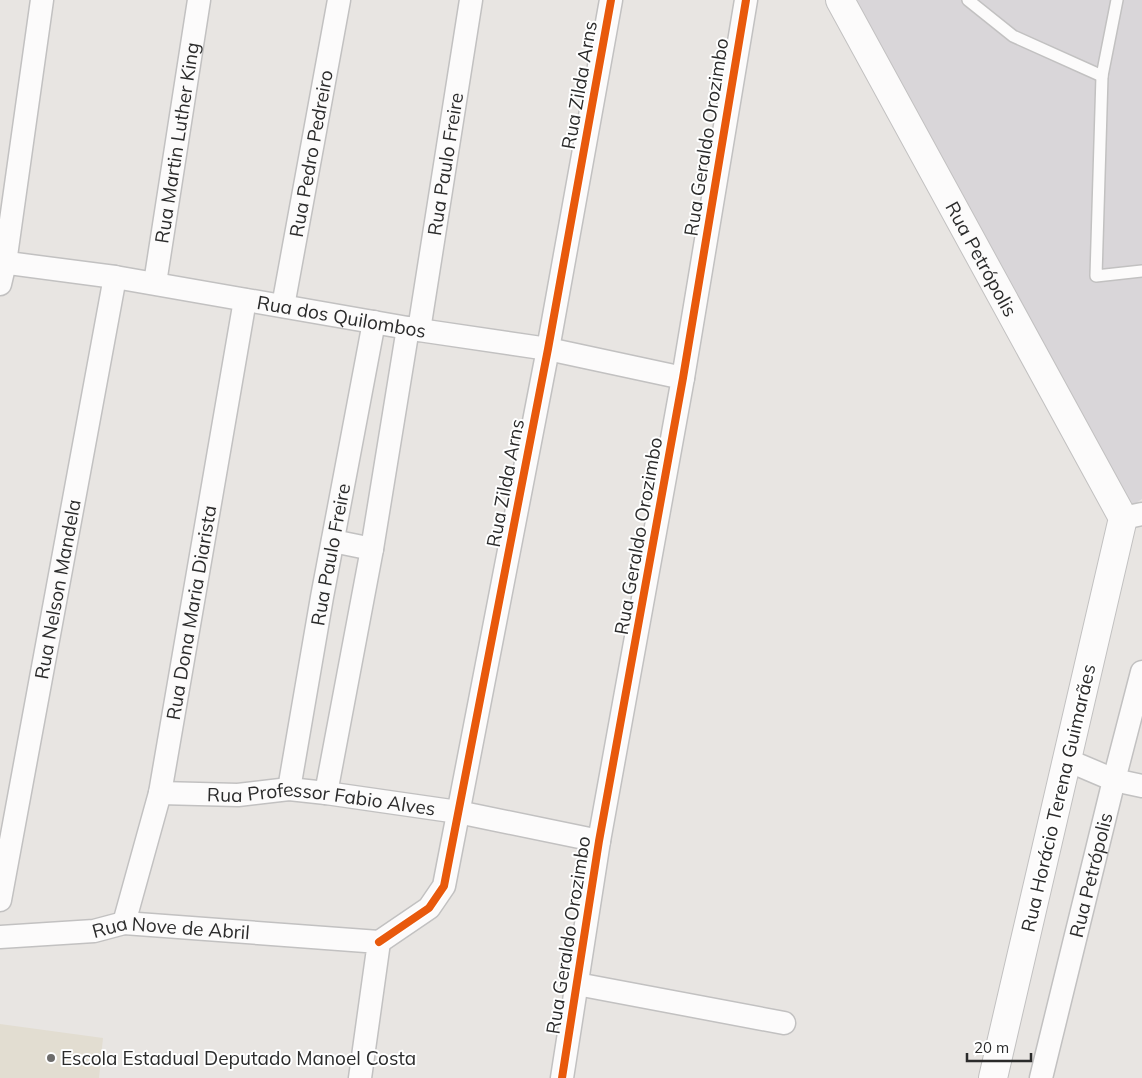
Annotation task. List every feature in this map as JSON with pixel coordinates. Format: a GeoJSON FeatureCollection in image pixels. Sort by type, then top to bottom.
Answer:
{"type":"FeatureCollection","features":[{"type":"Feature","properties":{"kind":"street"},"geometry":{"type":"LineString","coordinates":[[2,270],[42,0]]}},
{"type":"Feature","properties":{"kind":"street","name":"Rua Martin Luther King"},"geometry":{"type":"LineString","coordinates":[[154,283],[199,0]]}},
{"type":"Feature","properties":{"kind":"street","name":"Rua Pedro Pedreiro"},"geometry":{"type":"LineString","coordinates":[[283,306],[339,0]]}},
{"type":"Feature","properties":{"kind":"street","name":"Rua Paulo Freire"},"geometry":{"type":"LineString","coordinates":[[326,792],[414,329],[471,0]]}},
{"type":"Feature","properties":{"kind":"street","name":"Rua Zilda Arns"},"geometry":{"type":"LineString","coordinates":[[379,942],[430,908],[444,886],[548,349],[611,0]]}},
{"type":"Feature","properties":{"kind":"street","name":"Rua Geraldo Orozimbo"},"geometry":{"type":"LineString","coordinates":[[562,1078],[599,841],[683,378],[746,0]]}},
{"type":"Feature","properties":{"kind":"street","name":"Rua Petrópolis"},"geometry":{"type":"LineString","coordinates":[[840,0],[1133,516]]}},
{"type":"Feature","properties":{"kind":"street","name":"Rua dos Quilombos"},"geometry":{"type":"LineString","coordinates":[[2,270],[115,277],[154,283],[414,329],[548,349],[683,378]]}},
{"type":"Feature","properties":{"kind":"street","name":"Rua Nelson Mandela"},"geometry":{"type":"LineString","coordinates":[[0,900],[115,277]]}},
{"type":"Feature","properties":{"kind":"street","name":"Rua Dona Maria Diarista"},"geometry":{"type":"LineString","coordinates":[[124,923],[160,793],[245,300]]}},
{"type":"Feature","properties":{"kind":"street","name":"Rua Paulo Freire"},"geometry":{"type":"LineString","coordinates":[[289,789],[322,597],[374,322]]}},
{"type":"Feature","properties":{"kind":"street","name":"Rua Horácio Terena Guimarães"},"geometry":{"type":"LineString","coordinates":[[993,1078],[1067,760],[1133,516]]}},
{"type":"Feature","properties":{"kind":"street"},"geometry":{"type":"LineString","coordinates":[[334,541],[372,549]]}},
{"type":"Feature","properties":{"kind":"street","name":"Rua Petrópolis"},"geometry":{"type":"LineString","coordinates":[[1041,1078],[1142,672]]}},
{"type":"Feature","properties":{"kind":"street"},"geometry":{"type":"LineString","coordinates":[[1067,760],[1114,780],[1142,786]]}},
{"type":"Feature","properties":{"kind":"street","name":"Rua Professor Fabio Alves"},"geometry":{"type":"LineString","coordinates":[[160,793],[238,795],[289,789],[326,792],[458,812],[599,841]]}},
{"type":"Feature","properties":{"kind":"street","name":"Rua Nove de Abril"},"geometry":{"type":"LineString","coordinates":[[0,937],[94,931],[124,923],[379,942]]}},
{"type":"Feature","properties":{"kind":"street"},"geometry":{"type":"LineString","coordinates":[[360,1078],[379,942]]}},
{"type":"Feature","properties":{"kind":"street"},"geometry":{"type":"LineString","coordinates":[[577,984],[784,1023]]}},
{"type":"Feature","properties":{"kind":"lane"},"geometry":{"type":"LineString","coordinates":[[968,0],[1013,36],[1102,76]]}},
{"type":"Feature","properties":{"kind":"lane"},"geometry":{"type":"LineString","coordinates":[[1117,0],[1102,76],[1096,276],[1142,271]]}},
{"type":"Feature","properties":{"kind":"shaded area"},"geometry":{"type":"Polygon","coordinates":[[[853,0],[1142,0],[1142,499],[1129,508],[853,0]]]}},
{"type":"Feature","properties":{"kind":"shaded area","name":"Escola Estadual Deputado Manoel Costa"},"geometry":{"type":"Polygon","coordinates":[[[0,1024],[103,1038],[99,1078],[0,1078],[0,1024]]]}},
{"type":"Feature","properties":{"kind":"cycle path"},"geometry":{"type":"LineString","coordinates":[[379,942],[429,908],[444,886],[548,349],[611,0]]}},
{"type":"Feature","properties":{"kind":"cycle path"},"geometry":{"type":"LineString","coordinates":[[562,1078],[599,841],[683,378],[746,0]]}},
{"type":"Feature","properties":{"kind":"place","name":"Escola Estadual Deputado Manoel Costa"},"geometry":{"type":"Point","coordinates":[51,1058]}}]}
